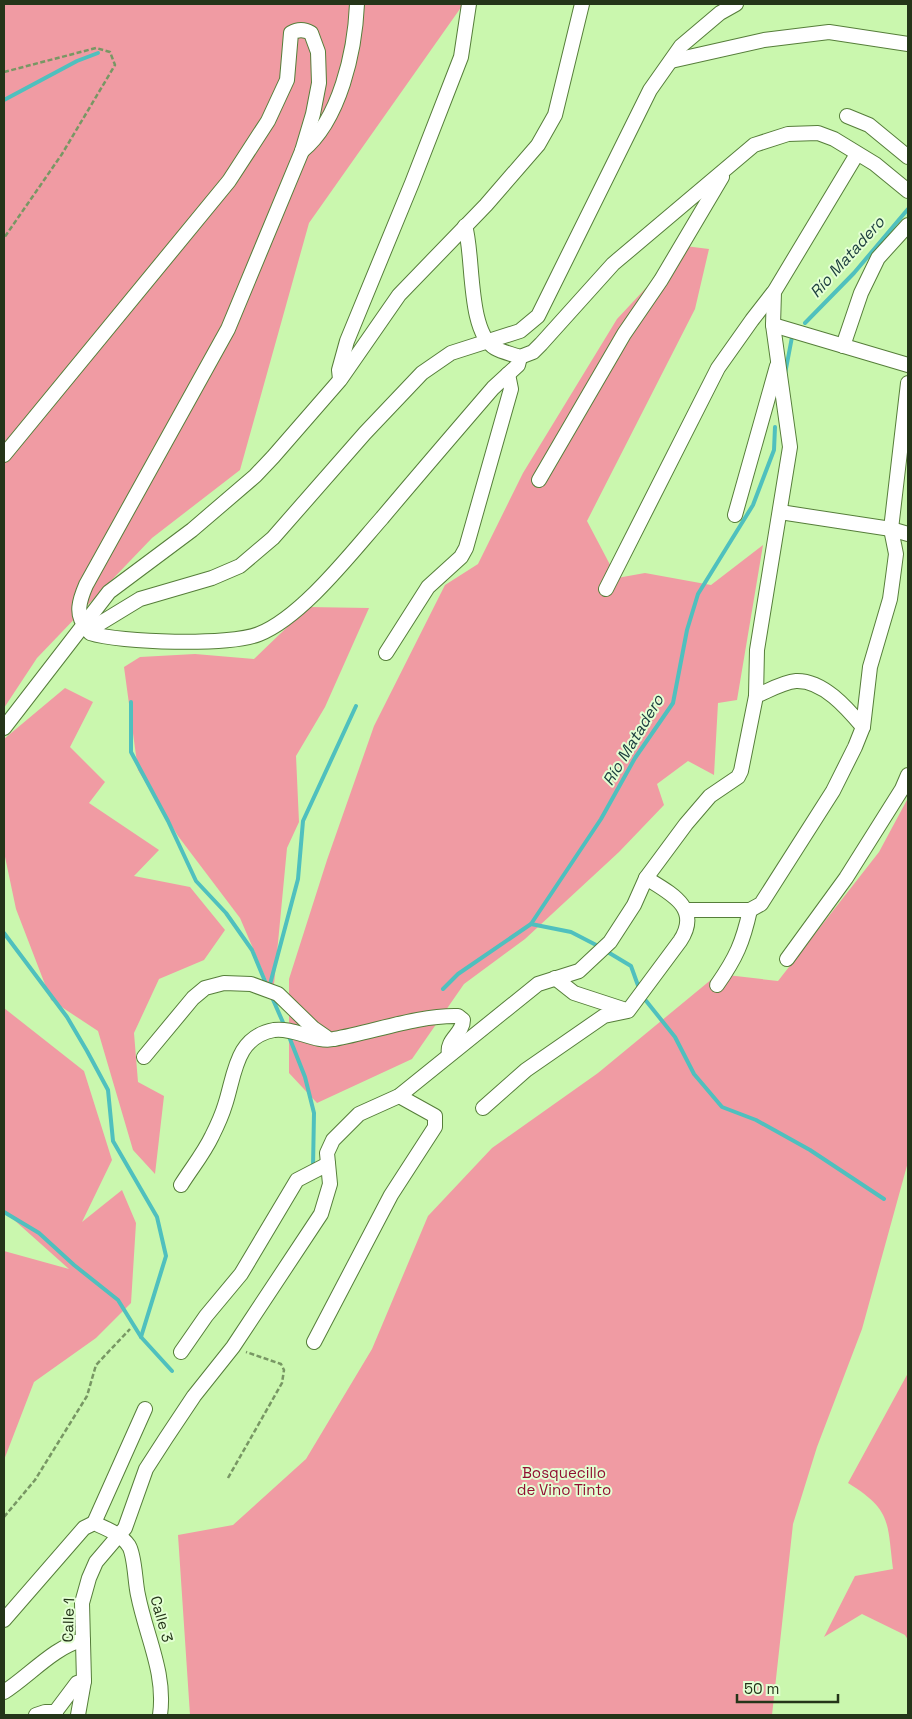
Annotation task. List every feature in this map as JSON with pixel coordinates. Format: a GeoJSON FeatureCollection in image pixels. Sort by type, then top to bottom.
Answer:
{"type":"FeatureCollection","features":[{"type":"Feature","properties":{"kind":"street"},"geometry":{"type":"LineString","coordinates":[[302,151],[316,139],[338,97],[346,73],[357,4]]}},
{"type":"Feature","properties":{"kind":"street"},"geometry":{"type":"LineString","coordinates":[[340,380],[340,365],[347,341],[461,57],[469,4]]}},
{"type":"Feature","properties":{"kind":"street"},"geometry":{"type":"LineString","coordinates":[[4,728],[115,587],[192,530],[255,476],[340,380],[399,295],[466,226],[538,146],[555,115],[564,86],[582,4]]}},
{"type":"Feature","properties":{"kind":"street"},"geometry":{"type":"LineString","coordinates":[[85,626],[106,621],[140,599],[206,580],[240,566],[273,538],[364,433],[422,373],[451,353],[520,332],[538,316],[650,90],[681,46],[720,13],[736,4]]}},
{"type":"Feature","properties":{"kind":"street"},"geometry":{"type":"LineString","coordinates":[[4,455],[230,181],[268,121],[287,80],[291,33],[301,30],[311,33],[314,40],[318,52],[319,83],[313,114],[302,151],[228,329],[86,585],[79,609],[85,626],[90,633],[118,639],[205,641],[239,639],[259,634],[276,625],[329,579],[493,388],[518,365],[520,356]]}},
{"type":"Feature","properties":{"kind":"street"},"geometry":{"type":"LineString","coordinates":[[671,60],[764,40],[829,32],[908,44]]}},
{"type":"Feature","properties":{"kind":"street"},"geometry":{"type":"LineString","coordinates":[[847,116],[870,125],[908,157]]}},
{"type":"Feature","properties":{"kind":"street"},"geometry":{"type":"LineString","coordinates":[[466,226],[469,238],[470,265],[477,316],[489,343],[494,348],[520,356],[533,352],[613,264],[754,145],[774,137],[804,132],[818,132],[834,138],[908,191]]}},
{"type":"Feature","properties":{"kind":"street"},"geometry":{"type":"LineString","coordinates":[[606,590],[718,368],[774,292],[857,154]]}},
{"type":"Feature","properties":{"kind":"street"},"geometry":{"type":"LineString","coordinates":[[539,480],[624,334],[661,280],[729,165]]}},
{"type":"Feature","properties":{"kind":"street"},"geometry":{"type":"LineString","coordinates":[[843,346],[861,293],[878,258],[908,225]]}},
{"type":"Feature","properties":{"kind":"street","name":"Calle 1"},"geometry":{"type":"LineString","coordinates":[[78,1715],[84,1681],[82,1603],[96,1562],[120,1536],[135,1507],[146,1469],[194,1396],[233,1347],[321,1214],[330,1184],[327,1153],[333,1140],[359,1114],[399,1096],[538,984],[579,971],[610,942],[634,905],[646,878],[686,824],[710,796],[738,777],[741,771],[756,696],[757,650],[790,447],[773,324],[774,292]]}},
{"type":"Feature","properties":{"kind":"street"},"geometry":{"type":"LineString","coordinates":[[773,324],[908,365]]}},
{"type":"Feature","properties":{"kind":"street"},"geometry":{"type":"LineString","coordinates":[[735,515],[778,361]]}},
{"type":"Feature","properties":{"kind":"street"},"geometry":{"type":"LineString","coordinates":[[386,653],[428,587],[460,558],[466,548],[499,438],[510,389],[508,374]]}},
{"type":"Feature","properties":{"kind":"street"},"geometry":{"type":"LineString","coordinates":[[686,910],[750,910],[761,904],[833,791],[856,747],[863,727],[870,667],[890,599],[896,554],[891,529],[908,383]]}},
{"type":"Feature","properties":{"kind":"street"},"geometry":{"type":"LineString","coordinates":[[780,512],[891,529],[908,534]]}},
{"type":"Feature","properties":{"kind":"street"},"geometry":{"type":"LineString","coordinates":[[756,696],[796,681],[814,684],[845,706],[863,727]]}},
{"type":"Feature","properties":{"kind":"street"},"geometry":{"type":"LineString","coordinates":[[787,959],[846,878],[902,789],[908,775]]}},
{"type":"Feature","properties":{"kind":"street"},"geometry":{"type":"LineString","coordinates":[[483,1108],[526,1070],[598,1020],[604,1016],[628,1011],[686,933],[686,910],[677,897],[646,878]]}},
{"type":"Feature","properties":{"kind":"street"},"geometry":{"type":"LineString","coordinates":[[717,985],[735,958],[745,932],[750,910]]}},
{"type":"Feature","properties":{"kind":"street"},"geometry":{"type":"LineString","coordinates":[[554,978],[574,992],[628,1011]]}},
{"type":"Feature","properties":{"kind":"street"},"geometry":{"type":"LineString","coordinates":[[144,1057],[193,998],[205,988],[224,983],[251,984],[278,994],[312,1028],[331,1040]]}},
{"type":"Feature","properties":{"kind":"street"},"geometry":{"type":"LineString","coordinates":[[181,1184],[211,1138],[225,1104],[232,1070],[248,1044],[264,1033],[277,1030],[331,1040],[424,1020],[458,1016],[463,1020],[463,1025],[449,1043],[449,1054]]}},
{"type":"Feature","properties":{"kind":"street"},"geometry":{"type":"LineString","coordinates":[[314,1342],[391,1195],[435,1127],[435,1116],[399,1096]]}},
{"type":"Feature","properties":{"kind":"street"},"geometry":{"type":"LineString","coordinates":[[181,1352],[206,1316],[241,1274],[297,1180],[328,1164]]}},
{"type":"Feature","properties":{"kind":"street"},"geometry":{"type":"LineString","coordinates":[[4,1620],[84,1528],[94,1523],[145,1409]]}},
{"type":"Feature","properties":{"kind":"street"},"geometry":{"type":"LineString","coordinates":[[94,1523],[120,1536]]}},
{"type":"Feature","properties":{"kind":"street","name":"Calle 3"},"geometry":{"type":"LineString","coordinates":[[120,1536],[130,1548],[140,1607],[158,1665],[162,1703],[160,1715]]}},
{"type":"Feature","properties":{"kind":"street"},"geometry":{"type":"LineString","coordinates":[[4,1692],[60,1650],[74,1642],[83,1640]]}},
{"type":"Feature","properties":{"kind":"street"},"geometry":{"type":"LineString","coordinates":[[36,1715],[45,1712],[54,1714],[77,1683],[84,1681]]}},
{"type":"Feature","properties":{"kind":"path"},"geometry":{"type":"LineString","coordinates":[[4,72],[96,48],[110,52],[114,60],[113,69],[62,154],[4,238]]}},
{"type":"Feature","properties":{"kind":"path"},"geometry":{"type":"LineString","coordinates":[[4,1517],[35,1480],[87,1396],[96,1365],[130,1329]]}},
{"type":"Feature","properties":{"kind":"path"},"geometry":{"type":"LineString","coordinates":[[228,1478],[282,1383],[284,1370],[281,1364],[233,1347]]}},
{"type":"Feature","properties":{"kind":"green space"},"geometry":{"type":"Polygon","coordinates":[[[4,4],[461,4],[462,6],[309,223],[240,470],[152,538],[37,658],[4,708],[4,4]]]}},
{"type":"Feature","properties":{"kind":"green space"},"geometry":{"type":"Polygon","coordinates":[[[685,246],[709,249],[695,309],[587,521],[617,578],[645,573],[711,585],[763,545],[737,700],[718,703],[714,775],[688,761],[657,784],[664,805],[619,852],[525,939],[464,984],[412,1059],[317,1103],[289,1073],[289,979],[327,860],[374,726],[445,585],[478,564],[523,473],[617,319],[685,246]]]}},
{"type":"Feature","properties":{"kind":"green space"},"geometry":{"type":"Polygon","coordinates":[[[308,607],[369,608],[325,707],[296,756],[299,822],[287,848],[273,995],[240,918],[178,836],[138,770],[124,667],[140,657],[195,654],[254,659],[308,607]]]}},
{"type":"Feature","properties":{"kind":"green space"},"geometry":{"type":"Polygon","coordinates":[[[65,688],[93,702],[70,747],[105,782],[89,803],[159,850],[134,876],[190,887],[225,930],[204,960],[159,979],[134,1033],[138,1082],[164,1096],[155,1174],[133,1150],[98,1031],[51,1000],[16,909],[4,852],[4,739],[65,688]]]}},
{"type":"Feature","properties":{"kind":"green space","name":"Bosquecillo de Vino Tinto"},"geometry":{"type":"Polygon","coordinates":[[[908,798],[908,1162],[862,1329],[817,1447],[793,1524],[772,1715],[190,1715],[178,1535],[233,1525],[306,1459],[372,1349],[428,1216],[492,1148],[598,1073],[718,974],[778,981],[879,852],[908,798]]]}},
{"type":"Feature","properties":{"kind":"green space"},"geometry":{"type":"Polygon","coordinates":[[[4,1008],[84,1071],[112,1160],[82,1222],[122,1190],[136,1223],[131,1303],[96,1338],[34,1382],[4,1460],[4,1251],[69,1269],[4,1211],[4,1008]]]}},
{"type":"Feature","properties":{"kind":"green space"},"geometry":{"type":"Polygon","coordinates":[[[908,1373],[908,1640],[905,1635],[862,1614],[824,1637],[855,1576],[893,1569],[890,1540],[885,1518],[873,1501],[848,1483],[908,1373]]]}},
{"type":"Feature","properties":{"kind":"waterway"},"geometry":{"type":"LineString","coordinates":[[4,100],[77,61],[98,53]]}},
{"type":"Feature","properties":{"kind":"waterway","name":"Río Matadero"},"geometry":{"type":"LineString","coordinates":[[805,323],[854,273],[908,209]]}},
{"type":"Feature","properties":{"kind":"waterway","name":"Río Matadero"},"geometry":{"type":"LineString","coordinates":[[785,374],[792,337]]}},
{"type":"Feature","properties":{"kind":"waterway","name":"Río Matadero"},"geometry":{"type":"LineString","coordinates":[[443,989],[458,974],[531,924],[601,819],[635,758],[673,703],[687,630],[698,594],[753,505],[774,450],[775,427]]}},
{"type":"Feature","properties":{"kind":"waterway"},"geometry":{"type":"LineString","coordinates":[[131,702],[131,752],[168,821],[196,881],[226,913],[252,950],[267,986]]}},
{"type":"Feature","properties":{"kind":"waterway"},"geometry":{"type":"LineString","coordinates":[[269,988],[298,879],[303,821],[356,706]]}},
{"type":"Feature","properties":{"kind":"waterway"},"geometry":{"type":"LineString","coordinates":[[531,924],[571,932],[600,947]]}},
{"type":"Feature","properties":{"kind":"waterway"},"geometry":{"type":"LineString","coordinates":[[4,933],[67,1017],[87,1051],[108,1090],[113,1141],[157,1217],[166,1256],[141,1337]]}},
{"type":"Feature","properties":{"kind":"waterway"},"geometry":{"type":"LineString","coordinates":[[606,951],[631,966],[640,991]]}},
{"type":"Feature","properties":{"kind":"waterway"},"geometry":{"type":"LineString","coordinates":[[271,995],[285,1027]]}},
{"type":"Feature","properties":{"kind":"waterway"},"geometry":{"type":"LineString","coordinates":[[643,997],[675,1037],[694,1074],[722,1107],[756,1120],[810,1150],[884,1199]]}},
{"type":"Feature","properties":{"kind":"waterway"},"geometry":{"type":"LineString","coordinates":[[288,1034],[305,1077],[314,1113],[313,1167]]}},
{"type":"Feature","properties":{"kind":"waterway"},"geometry":{"type":"LineString","coordinates":[[4,1212],[39,1233],[74,1265],[118,1300],[141,1337],[172,1371]]}}]}
